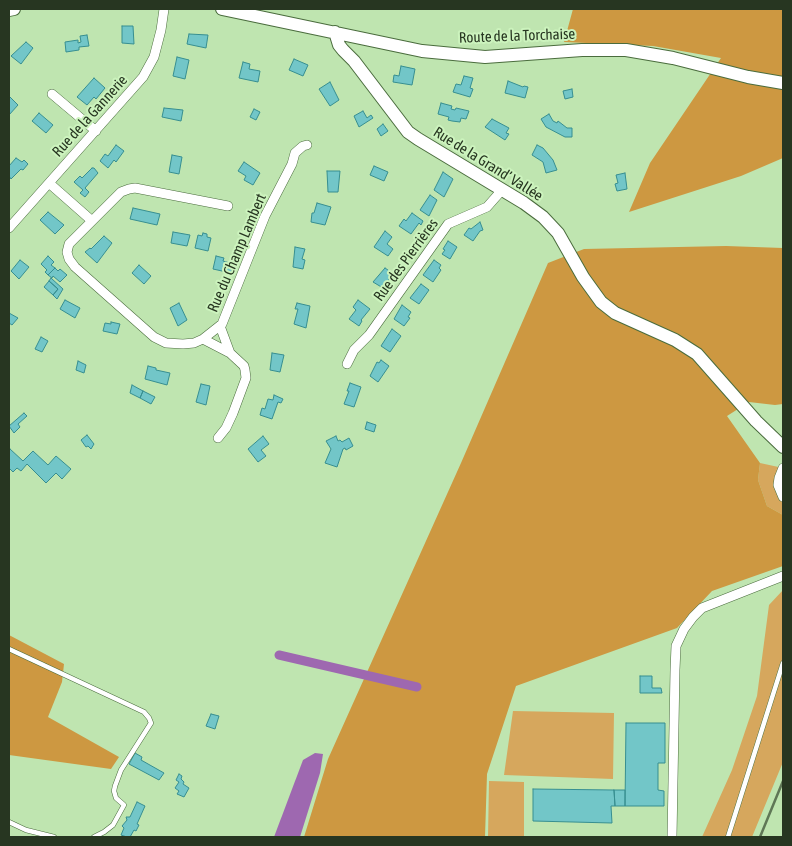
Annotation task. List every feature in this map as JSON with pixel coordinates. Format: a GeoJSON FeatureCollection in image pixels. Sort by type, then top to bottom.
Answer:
{"type":"FeatureCollection","features":[{"type":"Feature","properties":{"kind":"street"},"geometry":{"type":"LineString","coordinates":[[9,10],[14,9]]}},
{"type":"Feature","properties":{"kind":"street","name":"Rue de la Gannerie"},"geometry":{"type":"LineString","coordinates":[[9,228],[143,77],[150,66],[161,30],[164,9]]}},
{"type":"Feature","properties":{"kind":"street","name":"Route de la Torchaise"},"geometry":{"type":"LineString","coordinates":[[222,9],[422,51],[486,56],[608,49],[626,50],[673,58],[748,77],[783,83]]}},
{"type":"Feature","properties":{"kind":"street","name":"Rue de la Grand’ Vallée"},"geometry":{"type":"LineString","coordinates":[[335,32],[339,45],[354,61],[408,132],[524,203],[543,217],[558,233],[583,278],[601,302],[615,312],[675,340],[697,354],[756,421],[783,447]]}},
{"type":"Feature","properties":{"kind":"street"},"geometry":{"type":"LineString","coordinates":[[353,37],[351,47],[354,61]]}},
{"type":"Feature","properties":{"kind":"street"},"geometry":{"type":"LineString","coordinates":[[52,94],[96,131]]}},
{"type":"Feature","properties":{"kind":"street","name":"Rue du Champ Lambert"},"geometry":{"type":"LineString","coordinates":[[228,206],[135,188],[121,192],[69,244],[67,252],[69,259],[74,268],[154,337],[166,343],[183,344],[194,343],[203,339],[222,324],[234,298],[265,216],[292,164],[295,153],[307,145]]}},
{"type":"Feature","properties":{"kind":"street"},"geometry":{"type":"LineString","coordinates":[[49,183],[91,220]]}},
{"type":"Feature","properties":{"kind":"street","name":"Rue des Pierrières"},"geometry":{"type":"LineString","coordinates":[[347,364],[354,350],[369,335],[448,224],[487,207],[502,190]]}},
{"type":"Feature","properties":{"kind":"street"},"geometry":{"type":"LineString","coordinates":[[220,326],[230,353]]}},
{"type":"Feature","properties":{"kind":"street"},"geometry":{"type":"LineString","coordinates":[[203,339],[230,353],[244,366],[246,378],[233,413],[226,428],[218,438]]}},
{"type":"Feature","properties":{"kind":"street"},"geometry":{"type":"LineString","coordinates":[[783,468],[778,485],[783,497]]}},
{"type":"Feature","properties":{"kind":"street"},"geometry":{"type":"LineString","coordinates":[[672,837],[676,646],[684,629],[702,608],[783,576]]}},
{"type":"Feature","properties":{"kind":"lane"},"geometry":{"type":"LineString","coordinates":[[9,649],[144,712],[149,718],[151,723],[121,770],[115,786],[116,798],[124,805],[113,824],[104,832],[94,837]]}},
{"type":"Feature","properties":{"kind":"lane"},"geometry":{"type":"LineString","coordinates":[[728,837],[783,663]]}},
{"type":"Feature","properties":{"kind":"lane"},"geometry":{"type":"LineString","coordinates":[[9,822],[26,830],[54,837]]}},
{"type":"Feature","properties":{"kind":"shaded area"},"geometry":{"type":"Polygon","coordinates":[[[573,9],[783,9],[783,158],[741,176],[629,212],[650,163],[721,58],[653,46],[564,42],[573,9]]]}},
{"type":"Feature","properties":{"kind":"shaded area"},"geometry":{"type":"Polygon","coordinates":[[[726,246],[783,248],[783,404],[749,402],[727,416],[760,463],[758,480],[767,506],[783,515],[783,566],[712,591],[677,628],[516,686],[487,774],[485,837],[304,837],[328,759],[461,463],[548,263],[584,249],[726,246]]]}},
{"type":"Feature","properties":{"kind":"shaded area"},"geometry":{"type":"Polygon","coordinates":[[[760,463],[783,468],[783,515],[767,506],[758,480],[760,463]]]}},
{"type":"Feature","properties":{"kind":"shaded area"},"geometry":{"type":"Polygon","coordinates":[[[783,590],[783,762],[752,837],[702,837],[732,770],[757,696],[769,605],[783,590]]]}},
{"type":"Feature","properties":{"kind":"shaded area"},"geometry":{"type":"Polygon","coordinates":[[[9,635],[64,664],[62,682],[48,717],[119,757],[111,769],[9,755],[9,635]]]}},
{"type":"Feature","properties":{"kind":"shaded area"},"geometry":{"type":"Polygon","coordinates":[[[513,711],[614,713],[613,779],[504,775],[513,711]]]}},
{"type":"Feature","properties":{"kind":"shaded area"},"geometry":{"type":"Polygon","coordinates":[[[315,753],[323,754],[320,773],[300,837],[274,837],[303,760],[315,753]]]}},
{"type":"Feature","properties":{"kind":"shaded area"},"geometry":{"type":"Polygon","coordinates":[[[489,781],[524,782],[524,837],[488,837],[489,781]]]}},
{"type":"Feature","properties":{"kind":"building"},"geometry":{"type":"Polygon","coordinates":[[[122,26],[133,26],[134,44],[122,43],[122,26]]]}},
{"type":"Feature","properties":{"kind":"building"},"geometry":{"type":"Polygon","coordinates":[[[189,34],[208,35],[206,48],[187,44],[189,34]]]}},
{"type":"Feature","properties":{"kind":"building"},"geometry":{"type":"Polygon","coordinates":[[[87,35],[89,46],[79,47],[79,50],[66,52],[65,42],[78,40],[78,43],[81,42],[80,36],[87,35]]]}},
{"type":"Feature","properties":{"kind":"building"},"geometry":{"type":"Polygon","coordinates":[[[26,42],[33,48],[21,64],[11,56],[26,42]]]}},
{"type":"Feature","properties":{"kind":"building"},"geometry":{"type":"Polygon","coordinates":[[[177,57],[189,60],[185,79],[173,76],[177,57]]]}},
{"type":"Feature","properties":{"kind":"building"},"geometry":{"type":"Polygon","coordinates":[[[294,59],[308,65],[303,76],[289,70],[294,59]]]}},
{"type":"Feature","properties":{"kind":"building"},"geometry":{"type":"Polygon","coordinates":[[[243,62],[250,64],[249,69],[260,71],[258,82],[239,78],[243,62]]]}},
{"type":"Feature","properties":{"kind":"building"},"geometry":{"type":"Polygon","coordinates":[[[401,66],[415,69],[412,85],[393,82],[394,75],[399,76],[401,66]]]}},
{"type":"Feature","properties":{"kind":"building"},"geometry":{"type":"Polygon","coordinates":[[[464,76],[473,78],[470,88],[473,89],[470,97],[453,92],[456,84],[461,85],[464,76]]]}},
{"type":"Feature","properties":{"kind":"building"},"geometry":{"type":"Polygon","coordinates":[[[94,78],[105,88],[96,99],[94,97],[87,105],[77,97],[94,78]]]}},
{"type":"Feature","properties":{"kind":"building"},"geometry":{"type":"Polygon","coordinates":[[[508,81],[528,87],[525,98],[505,93],[508,81]]]}},
{"type":"Feature","properties":{"kind":"building"},"geometry":{"type":"Polygon","coordinates":[[[330,82],[339,100],[330,106],[319,89],[330,82]]]}},
{"type":"Feature","properties":{"kind":"building"},"geometry":{"type":"Polygon","coordinates":[[[572,89],[573,97],[565,99],[563,91],[572,89]]]}},
{"type":"Feature","properties":{"kind":"building"},"geometry":{"type":"Polygon","coordinates":[[[9,96],[18,105],[9,115],[9,96]]]}},
{"type":"Feature","properties":{"kind":"building"},"geometry":{"type":"Polygon","coordinates":[[[441,103],[452,106],[451,109],[455,110],[456,108],[469,111],[466,119],[461,118],[460,122],[452,121],[448,120],[449,117],[438,114],[441,103]]]}},
{"type":"Feature","properties":{"kind":"building"},"geometry":{"type":"Polygon","coordinates":[[[164,108],[183,110],[181,121],[162,117],[164,108]]]}},
{"type":"Feature","properties":{"kind":"building"},"geometry":{"type":"Polygon","coordinates":[[[254,109],[260,112],[256,120],[250,117],[254,109]]]}},
{"type":"Feature","properties":{"kind":"building"},"geometry":{"type":"Polygon","coordinates":[[[363,111],[367,118],[371,115],[373,118],[359,127],[354,116],[363,111]]]}},
{"type":"Feature","properties":{"kind":"building"},"geometry":{"type":"Polygon","coordinates":[[[39,113],[53,125],[46,133],[32,121],[39,113]]]}},
{"type":"Feature","properties":{"kind":"building"},"geometry":{"type":"Polygon","coordinates":[[[549,114],[553,121],[557,123],[558,121],[567,128],[572,128],[572,137],[565,137],[546,127],[541,119],[549,114]]]}},
{"type":"Feature","properties":{"kind":"building"},"geometry":{"type":"Polygon","coordinates":[[[492,119],[509,128],[506,133],[509,134],[505,140],[485,127],[492,119]]]}},
{"type":"Feature","properties":{"kind":"building"},"geometry":{"type":"Polygon","coordinates":[[[383,124],[388,131],[381,136],[377,129],[383,124]]]}},
{"type":"Feature","properties":{"kind":"building"},"geometry":{"type":"Polygon","coordinates":[[[116,145],[124,151],[116,162],[114,160],[108,168],[100,161],[105,154],[108,156],[116,145]]]}},
{"type":"Feature","properties":{"kind":"building"},"geometry":{"type":"Polygon","coordinates":[[[537,145],[543,148],[553,160],[557,170],[546,173],[543,162],[532,155],[537,145]]]}},
{"type":"Feature","properties":{"kind":"building"},"geometry":{"type":"Polygon","coordinates":[[[172,155],[182,157],[179,174],[169,172],[172,155]]]}},
{"type":"Feature","properties":{"kind":"building"},"geometry":{"type":"Polygon","coordinates":[[[16,158],[22,162],[24,160],[28,164],[11,179],[9,176],[9,166],[16,158]]]}},
{"type":"Feature","properties":{"kind":"building"},"geometry":{"type":"Polygon","coordinates":[[[244,162],[260,173],[253,185],[244,180],[246,176],[238,171],[244,162]]]}},
{"type":"Feature","properties":{"kind":"building"},"geometry":{"type":"Polygon","coordinates":[[[374,166],[388,172],[384,181],[370,175],[374,166]]]}},
{"type":"Feature","properties":{"kind":"building"},"geometry":{"type":"Polygon","coordinates":[[[92,168],[98,173],[85,188],[89,192],[85,197],[80,193],[83,190],[74,182],[80,176],[82,178],[92,168]]]}},
{"type":"Feature","properties":{"kind":"building"},"geometry":{"type":"Polygon","coordinates":[[[327,171],[340,171],[338,192],[328,192],[327,171]]]}},
{"type":"Feature","properties":{"kind":"building"},"geometry":{"type":"Polygon","coordinates":[[[443,172],[453,179],[444,197],[434,190],[443,172]]]}},
{"type":"Feature","properties":{"kind":"building"},"geometry":{"type":"Polygon","coordinates":[[[625,173],[627,189],[617,191],[615,184],[618,183],[616,175],[625,173]]]}},
{"type":"Feature","properties":{"kind":"building"},"geometry":{"type":"Polygon","coordinates":[[[430,195],[437,200],[429,216],[420,210],[430,195]]]}},
{"type":"Feature","properties":{"kind":"building"},"geometry":{"type":"Polygon","coordinates":[[[317,203],[331,207],[325,225],[311,222],[312,213],[314,213],[317,203]]]}},
{"type":"Feature","properties":{"kind":"building"},"geometry":{"type":"Polygon","coordinates":[[[133,208],[160,214],[157,225],[130,219],[133,208]]]}},
{"type":"Feature","properties":{"kind":"building"},"geometry":{"type":"Polygon","coordinates":[[[48,212],[64,225],[55,234],[40,220],[48,212]]]}},
{"type":"Feature","properties":{"kind":"building"},"geometry":{"type":"Polygon","coordinates":[[[412,213],[423,221],[421,225],[419,223],[411,234],[399,226],[412,213]]]}},
{"type":"Feature","properties":{"kind":"building"},"geometry":{"type":"Polygon","coordinates":[[[480,222],[483,230],[480,231],[473,241],[464,235],[469,228],[471,229],[480,222]]]}},
{"type":"Feature","properties":{"kind":"building"},"geometry":{"type":"Polygon","coordinates":[[[385,231],[392,237],[387,244],[393,249],[388,256],[374,247],[385,231]]]}},
{"type":"Feature","properties":{"kind":"building"},"geometry":{"type":"Polygon","coordinates":[[[173,232],[190,235],[187,246],[171,243],[173,232]]]}},
{"type":"Feature","properties":{"kind":"building"},"geometry":{"type":"Polygon","coordinates":[[[203,233],[211,238],[208,251],[195,248],[198,235],[202,236],[203,233]]]}},
{"type":"Feature","properties":{"kind":"building"},"geometry":{"type":"Polygon","coordinates":[[[104,236],[112,243],[97,263],[85,252],[91,249],[104,236]]]}},
{"type":"Feature","properties":{"kind":"building"},"geometry":{"type":"Polygon","coordinates":[[[448,241],[457,247],[450,259],[442,254],[448,241]]]}},
{"type":"Feature","properties":{"kind":"building"},"geometry":{"type":"Polygon","coordinates":[[[295,247],[305,249],[302,259],[305,260],[303,269],[293,267],[295,247]]]}},
{"type":"Feature","properties":{"kind":"building"},"geometry":{"type":"Polygon","coordinates":[[[48,256],[54,262],[51,265],[55,268],[48,275],[45,272],[47,270],[41,264],[48,256]]]}},
{"type":"Feature","properties":{"kind":"building"},"geometry":{"type":"Polygon","coordinates":[[[216,256],[224,258],[223,261],[233,264],[231,273],[213,269],[216,256]]]}},
{"type":"Feature","properties":{"kind":"building"},"geometry":{"type":"Polygon","coordinates":[[[20,260],[29,267],[19,279],[11,271],[20,260]]]}},
{"type":"Feature","properties":{"kind":"building"},"geometry":{"type":"Polygon","coordinates":[[[434,260],[441,265],[439,268],[441,270],[433,282],[423,275],[434,260]]]}},
{"type":"Feature","properties":{"kind":"building"},"geometry":{"type":"Polygon","coordinates":[[[139,265],[151,276],[144,284],[132,273],[139,265]]]}},
{"type":"Feature","properties":{"kind":"building"},"geometry":{"type":"Polygon","coordinates":[[[55,268],[58,271],[60,269],[67,275],[60,282],[53,276],[52,278],[48,275],[55,268]]]}},
{"type":"Feature","properties":{"kind":"building"},"geometry":{"type":"Polygon","coordinates":[[[385,268],[395,275],[391,280],[389,279],[383,288],[373,282],[385,268]]]}},
{"type":"Feature","properties":{"kind":"building"},"geometry":{"type":"Polygon","coordinates":[[[51,278],[63,289],[57,299],[53,295],[58,289],[49,281],[51,278]]]}},
{"type":"Feature","properties":{"kind":"building"},"geometry":{"type":"Polygon","coordinates":[[[49,281],[58,289],[53,295],[44,287],[49,281]]]}},
{"type":"Feature","properties":{"kind":"building"},"geometry":{"type":"Polygon","coordinates":[[[421,284],[429,290],[419,304],[410,298],[421,284]]]}},
{"type":"Feature","properties":{"kind":"building"},"geometry":{"type":"Polygon","coordinates":[[[65,300],[80,308],[75,318],[60,309],[65,300]]]}},
{"type":"Feature","properties":{"kind":"building"},"geometry":{"type":"Polygon","coordinates":[[[358,300],[370,309],[361,320],[359,326],[349,319],[356,310],[353,307],[358,300]]]}},
{"type":"Feature","properties":{"kind":"building"},"geometry":{"type":"Polygon","coordinates":[[[179,303],[187,320],[178,326],[170,308],[179,303]]]}},
{"type":"Feature","properties":{"kind":"building"},"geometry":{"type":"Polygon","coordinates":[[[297,303],[310,306],[306,328],[294,324],[298,309],[295,309],[297,303]]]}},
{"type":"Feature","properties":{"kind":"building"},"geometry":{"type":"Polygon","coordinates":[[[402,305],[411,312],[408,317],[410,318],[404,326],[394,319],[402,305]]]}},
{"type":"Feature","properties":{"kind":"building"},"geometry":{"type":"Polygon","coordinates":[[[9,313],[18,318],[12,325],[9,323],[9,313]]]}},
{"type":"Feature","properties":{"kind":"building"},"geometry":{"type":"Polygon","coordinates":[[[111,322],[120,324],[117,334],[103,331],[105,323],[111,324],[111,322]]]}},
{"type":"Feature","properties":{"kind":"building"},"geometry":{"type":"Polygon","coordinates":[[[392,329],[401,336],[390,352],[381,346],[392,329]]]}},
{"type":"Feature","properties":{"kind":"building"},"geometry":{"type":"Polygon","coordinates":[[[41,337],[48,341],[42,352],[35,349],[41,337]]]}},
{"type":"Feature","properties":{"kind":"building"},"geometry":{"type":"Polygon","coordinates":[[[272,353],[284,355],[280,372],[270,370],[272,353]]]}},
{"type":"Feature","properties":{"kind":"building"},"geometry":{"type":"Polygon","coordinates":[[[381,360],[389,366],[378,382],[370,376],[377,362],[379,363],[381,360]]]}},
{"type":"Feature","properties":{"kind":"building"},"geometry":{"type":"Polygon","coordinates":[[[78,361],[86,365],[84,373],[76,370],[78,361]]]}},
{"type":"Feature","properties":{"kind":"building"},"geometry":{"type":"Polygon","coordinates":[[[148,366],[170,373],[167,385],[145,379],[148,366]]]}},
{"type":"Feature","properties":{"kind":"building"},"geometry":{"type":"Polygon","coordinates":[[[350,383],[361,387],[354,407],[344,404],[350,383]]]}},
{"type":"Feature","properties":{"kind":"building"},"geometry":{"type":"Polygon","coordinates":[[[201,384],[210,386],[206,405],[196,402],[201,384]]]}},
{"type":"Feature","properties":{"kind":"building"},"geometry":{"type":"Polygon","coordinates":[[[132,385],[143,391],[140,398],[130,393],[132,385]]]}},
{"type":"Feature","properties":{"kind":"building"},"geometry":{"type":"Polygon","coordinates":[[[143,391],[155,397],[151,404],[140,398],[143,391]]]}},
{"type":"Feature","properties":{"kind":"building"},"geometry":{"type":"Polygon","coordinates":[[[274,395],[283,399],[281,403],[278,402],[272,419],[260,415],[262,408],[265,409],[268,399],[273,400],[274,395]]]}},
{"type":"Feature","properties":{"kind":"building"},"geometry":{"type":"Polygon","coordinates":[[[24,413],[27,416],[18,424],[20,427],[14,433],[9,426],[24,413]]]}},
{"type":"Feature","properties":{"kind":"building"},"geometry":{"type":"Polygon","coordinates":[[[367,422],[376,425],[374,432],[365,429],[367,422]]]}},
{"type":"Feature","properties":{"kind":"building"},"geometry":{"type":"Polygon","coordinates":[[[87,435],[94,444],[91,449],[88,446],[86,447],[81,440],[87,435]]]}},
{"type":"Feature","properties":{"kind":"building"},"geometry":{"type":"Polygon","coordinates":[[[263,436],[269,444],[261,450],[266,456],[258,462],[248,449],[263,436]]]}},
{"type":"Feature","properties":{"kind":"building"},"geometry":{"type":"Polygon","coordinates":[[[336,436],[338,441],[342,442],[349,438],[353,446],[346,450],[345,448],[343,449],[337,467],[325,463],[331,449],[326,441],[336,436]]]}},
{"type":"Feature","properties":{"kind":"building"},"geometry":{"type":"Polygon","coordinates":[[[10,449],[23,461],[33,451],[48,465],[56,456],[71,469],[62,479],[56,473],[46,483],[27,464],[21,471],[17,468],[13,472],[9,468],[10,449]]]}},
{"type":"Feature","properties":{"kind":"building"},"geometry":{"type":"Polygon","coordinates":[[[640,676],[652,676],[652,688],[661,688],[662,693],[640,693],[640,676]]]}},
{"type":"Feature","properties":{"kind":"building"},"geometry":{"type":"Polygon","coordinates":[[[211,714],[219,716],[215,729],[206,726],[211,714]]]}},
{"type":"Feature","properties":{"kind":"building"},"geometry":{"type":"Polygon","coordinates":[[[626,723],[665,723],[665,763],[658,763],[658,790],[664,791],[664,806],[625,806],[626,723]]]}},
{"type":"Feature","properties":{"kind":"building"},"geometry":{"type":"Polygon","coordinates":[[[135,753],[142,757],[141,760],[164,773],[159,780],[129,764],[135,753]]]}},
{"type":"Feature","properties":{"kind":"building"},"geometry":{"type":"Polygon","coordinates":[[[179,774],[182,776],[183,784],[189,788],[184,797],[177,794],[179,791],[175,788],[179,782],[176,780],[179,774]]]}},
{"type":"Feature","properties":{"kind":"building"},"geometry":{"type":"Polygon","coordinates":[[[533,789],[614,790],[615,806],[611,806],[612,823],[533,821],[533,789]]]}},
{"type":"Feature","properties":{"kind":"building"},"geometry":{"type":"Polygon","coordinates":[[[614,790],[625,790],[625,806],[615,806],[614,790]]]}},
{"type":"Feature","properties":{"kind":"building"},"geometry":{"type":"Polygon","coordinates":[[[137,802],[145,806],[137,824],[139,825],[130,837],[121,835],[124,828],[122,826],[127,820],[126,817],[130,817],[137,802]]]}},
{"type":"Feature","properties":{"kind":"waterway"},"geometry":{"type":"LineString","coordinates":[[279,655],[417,687]]}},
{"type":"Feature","properties":{"kind":"railway"},"geometry":{"type":"LineString","coordinates":[[760,837],[783,781]]}}]}
